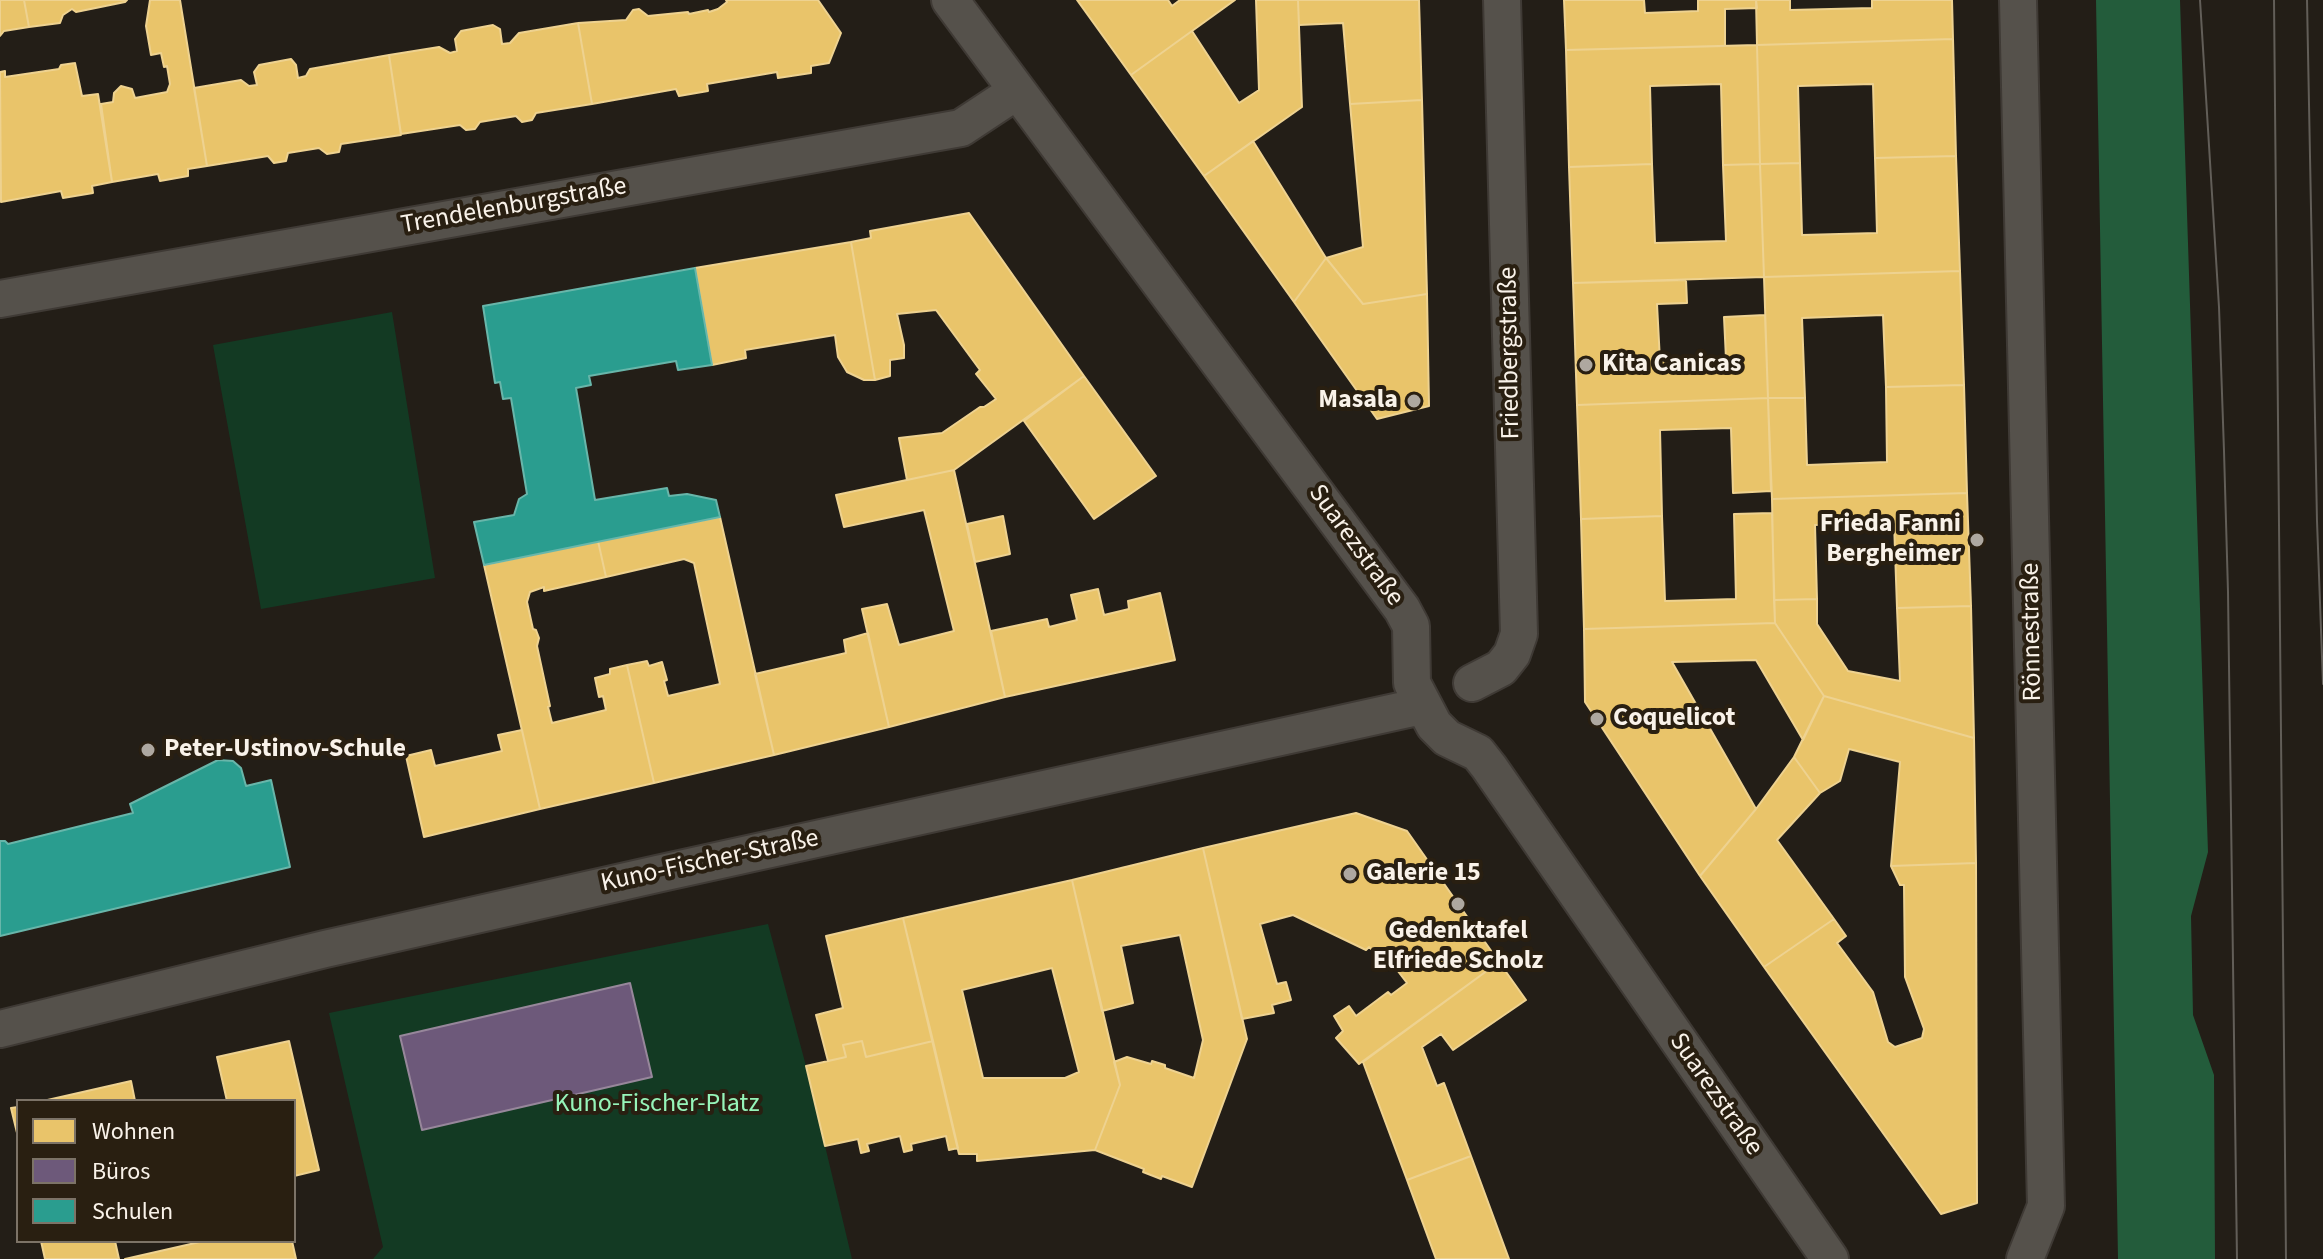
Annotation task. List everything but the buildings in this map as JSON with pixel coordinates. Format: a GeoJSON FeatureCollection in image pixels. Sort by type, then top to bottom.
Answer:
{"type":"FeatureCollection","features":[{"type":"Feature","properties":{"kind":"street","name":"Suarezstraße"},"geometry":{"type":"LineString","coordinates":[[950,0],[1402,609],[1411,626],[1412,683],[1434,725],[1447,738],[1478,753],[1489,767],[1830,1259]]}},
{"type":"Feature","properties":{"kind":"street","name":"Friedbergstraße"},"geometry":{"type":"LineString","coordinates":[[1472,683],[1501,668],[1512,654],[1519,634],[1502,0]]}},
{"type":"Feature","properties":{"kind":"street","name":"Rönnestraße"},"geometry":{"type":"LineString","coordinates":[[2018,0],[2046,1206],[2025,1259]]}},
{"type":"Feature","properties":{"kind":"street","name":"Trendelenburgstraße"},"geometry":{"type":"LineString","coordinates":[[0,299],[961,128],[1017,91]]}},
{"type":"Feature","properties":{"kind":"street","name":"Kuno-Fischer-Straße"},"geometry":{"type":"LineString","coordinates":[[0,1029],[325,949],[611,884],[1422,706]]}},
{"type":"Feature","properties":{"kind":"green space"},"geometry":{"type":"Polygon","coordinates":[[[2096,0],[2180,0],[2208,852],[2191,916],[2193,1015],[2214,1075],[2215,1259],[2118,1259],[2096,0]]]}},
{"type":"Feature","properties":{"kind":"green space"},"geometry":{"type":"Polygon","coordinates":[[[392,312],[435,578],[261,609],[213,345],[392,312]]]}},
{"type":"Feature","properties":{"kind":"green space","name":"Kuno-Fischer-Platz"},"geometry":{"type":"Polygon","coordinates":[[[768,924],[852,1259],[373,1259],[383,1247],[329,1013],[768,924]]]}},
{"type":"Feature","properties":{"kind":"tram line"},"geometry":{"type":"LineString","coordinates":[[2200,0],[2219,307],[2224,451],[2237,1259]]}},
{"type":"Feature","properties":{"kind":"tram line"},"geometry":{"type":"LineString","coordinates":[[2274,0],[2286,1259]]}},
{"type":"Feature","properties":{"kind":"tram line"},"geometry":{"type":"LineString","coordinates":[[2307,0],[2323,684]]}},
{"type":"Feature","properties":{"kind":"place","name":"Kita Canicas"},"geometry":{"type":"Point","coordinates":[1586,365]}},
{"type":"Feature","properties":{"kind":"place","name":"Masala"},"geometry":{"type":"Point","coordinates":[1414,401]}},
{"type":"Feature","properties":{"kind":"place","name":"Frieda Fanni Bergheimer"},"geometry":{"type":"Point","coordinates":[1977,540]}},
{"type":"Feature","properties":{"kind":"place","name":"Coquelicot"},"geometry":{"type":"Point","coordinates":[1597,719]}},
{"type":"Feature","properties":{"kind":"place","name":"Peter-Ustinov-Schule"},"geometry":{"type":"Point","coordinates":[148,750]}},
{"type":"Feature","properties":{"kind":"place","name":"Galerie 15"},"geometry":{"type":"Point","coordinates":[1350,874]}},
{"type":"Feature","properties":{"kind":"place","name":"Gedenktafel Elfriede Scholz"},"geometry":{"type":"Point","coordinates":[1458,904]}}]}
